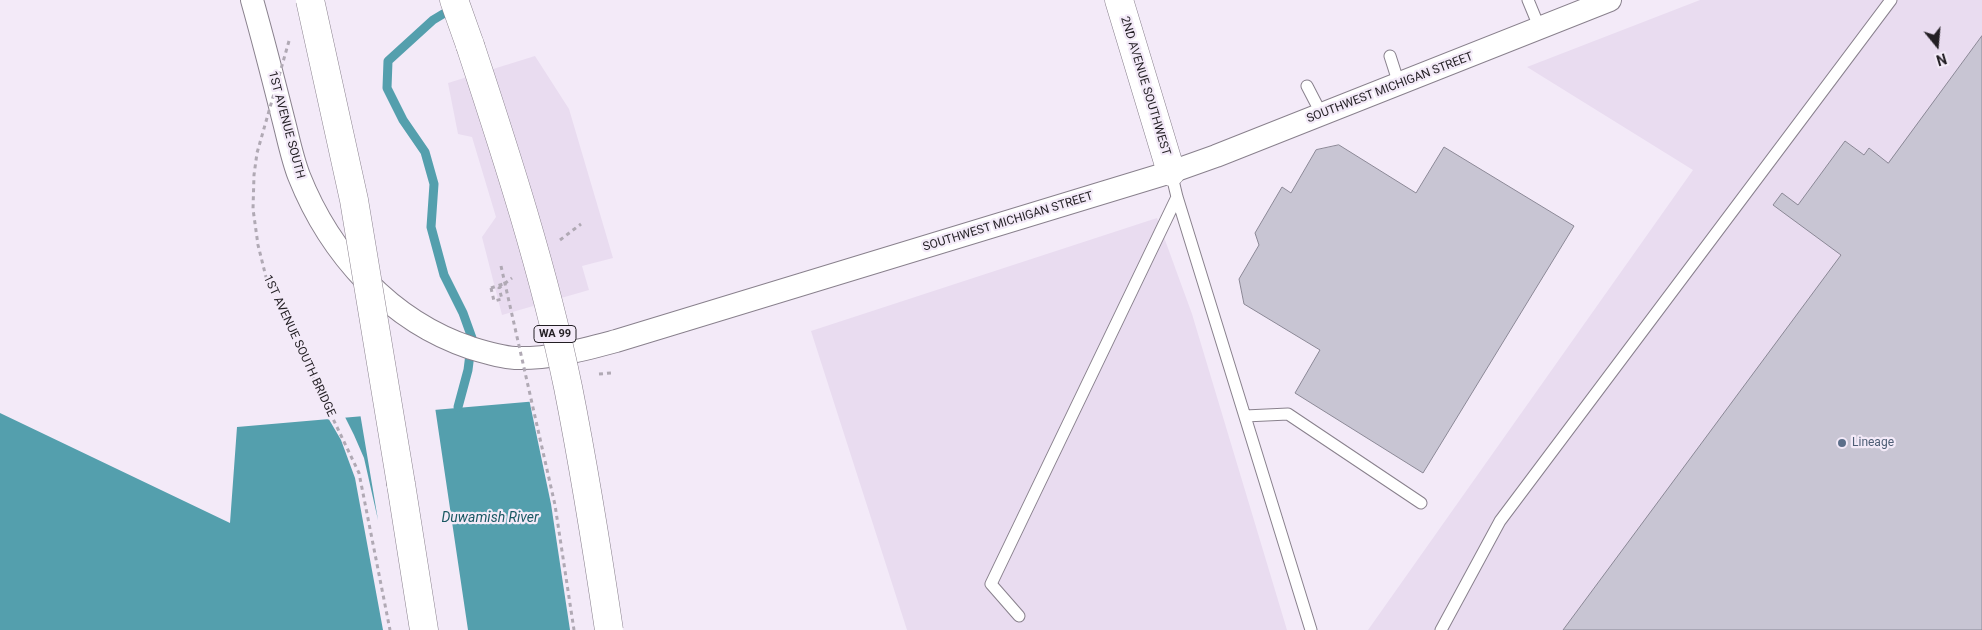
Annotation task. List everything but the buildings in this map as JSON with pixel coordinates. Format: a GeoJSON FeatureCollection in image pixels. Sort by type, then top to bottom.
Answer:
{"type":"FeatureCollection","features":[{"type":"Feature","properties":{"kind":"main road"},"geometry":{"type":"LineString","coordinates":[[310,0],[354,200],[386,383],[424,630]]}},
{"type":"Feature","properties":{"kind":"main road","name":"WA 99"},"geometry":{"type":"LineString","coordinates":[[454,0],[500,136],[534,249],[568,386],[610,630]]}},
{"type":"Feature","properties":{"kind":"main road","name":"2ND AVENUE SOUTHWEST"},"geometry":{"type":"LineString","coordinates":[[1119,0],[1174,185]]}},
{"type":"Feature","properties":{"kind":"street","name":"1ST AVENUE SOUTH"},"geometry":{"type":"LineString","coordinates":[[252,0],[298,174],[312,207],[328,234],[346,258],[372,288],[397,309]]}},
{"type":"Feature","properties":{"kind":"street","name":"SOUTHWEST MICHIGAN STREET"},"geometry":{"type":"LineString","coordinates":[[397,309],[418,324],[449,340],[482,351],[512,358],[543,358],[577,352],[1174,185],[1322,115],[1610,0]]}},
{"type":"Feature","properties":{"kind":"lane"},"geometry":{"type":"LineString","coordinates":[[1528,0],[1540,29]]}},
{"type":"Feature","properties":{"kind":"lane"},"geometry":{"type":"LineString","coordinates":[[1441,630],[1500,521],[1891,0]]}},
{"type":"Feature","properties":{"kind":"lane"},"geometry":{"type":"LineString","coordinates":[[1390,56],[1399,84]]}},
{"type":"Feature","properties":{"kind":"lane"},"geometry":{"type":"LineString","coordinates":[[1307,86],[1322,115]]}},
{"type":"Feature","properties":{"kind":"lane"},"geometry":{"type":"LineString","coordinates":[[1174,185],[1311,630]]}},
{"type":"Feature","properties":{"kind":"lane"},"geometry":{"type":"LineString","coordinates":[[1019,616],[992,584],[1174,185]]}},
{"type":"Feature","properties":{"kind":"lane"},"geometry":{"type":"LineString","coordinates":[[1245,416],[1288,414],[1421,503]]}},
{"type":"Feature","properties":{"kind":"path","name":"1ST AVENUE SOUTH BRIDGE"},"geometry":{"type":"LineString","coordinates":[[290,38],[257,153],[252,209],[258,245],[266,278],[359,473],[390,630]]}},
{"type":"Feature","properties":{"kind":"path"},"geometry":{"type":"LineString","coordinates":[[501,266],[555,505],[574,630]]}},
{"type":"Feature","properties":{"kind":"path"},"geometry":{"type":"LineString","coordinates":[[499,288],[502,299],[494,301],[491,288],[506,283]]}},
{"type":"Feature","properties":{"kind":"shaded area"},"geometry":{"type":"Polygon","coordinates":[[[1700,0],[1982,0],[1982,630],[1368,630],[1693,170],[1527,67],[1700,0]]]}},
{"type":"Feature","properties":{"kind":"shaded area"},"geometry":{"type":"Polygon","coordinates":[[[535,56],[569,109],[613,258],[582,266],[589,290],[502,315],[482,237],[496,217],[472,137],[458,134],[448,83],[535,56]]]}},
{"type":"Feature","properties":{"kind":"shaded area"},"geometry":{"type":"Polygon","coordinates":[[[1157,218],[1192,314],[1287,630],[907,630],[811,331],[1157,218]]]}},
{"type":"Feature","properties":{"kind":"water","name":"Duwamish River"},"geometry":{"type":"Polygon","coordinates":[[[584,397],[627,630],[0,630],[0,413],[230,523],[237,427],[584,397]]]}},
{"type":"Feature","properties":{"kind":"pier"},"geometry":{"type":"Polygon","coordinates":[[[585,394],[629,630],[570,630],[551,504],[529,399],[585,394]]]}},
{"type":"Feature","properties":{"kind":"pier"},"geometry":{"type":"Polygon","coordinates":[[[435,407],[468,630],[383,630],[355,478],[341,440],[327,416],[344,415],[354,435],[364,458],[378,520],[360,413],[435,407]]]}},
{"type":"Feature","properties":{"kind":"waterway"},"geometry":{"type":"LineString","coordinates":[[453,8],[433,20],[388,61],[387,88],[403,120],[425,152],[434,184],[431,227],[444,275],[463,313],[472,338],[468,370],[458,407]]}},
{"type":"Feature","properties":{"kind":"place","name":"Lineage"},"geometry":{"type":"Point","coordinates":[1842,443]}}]}
